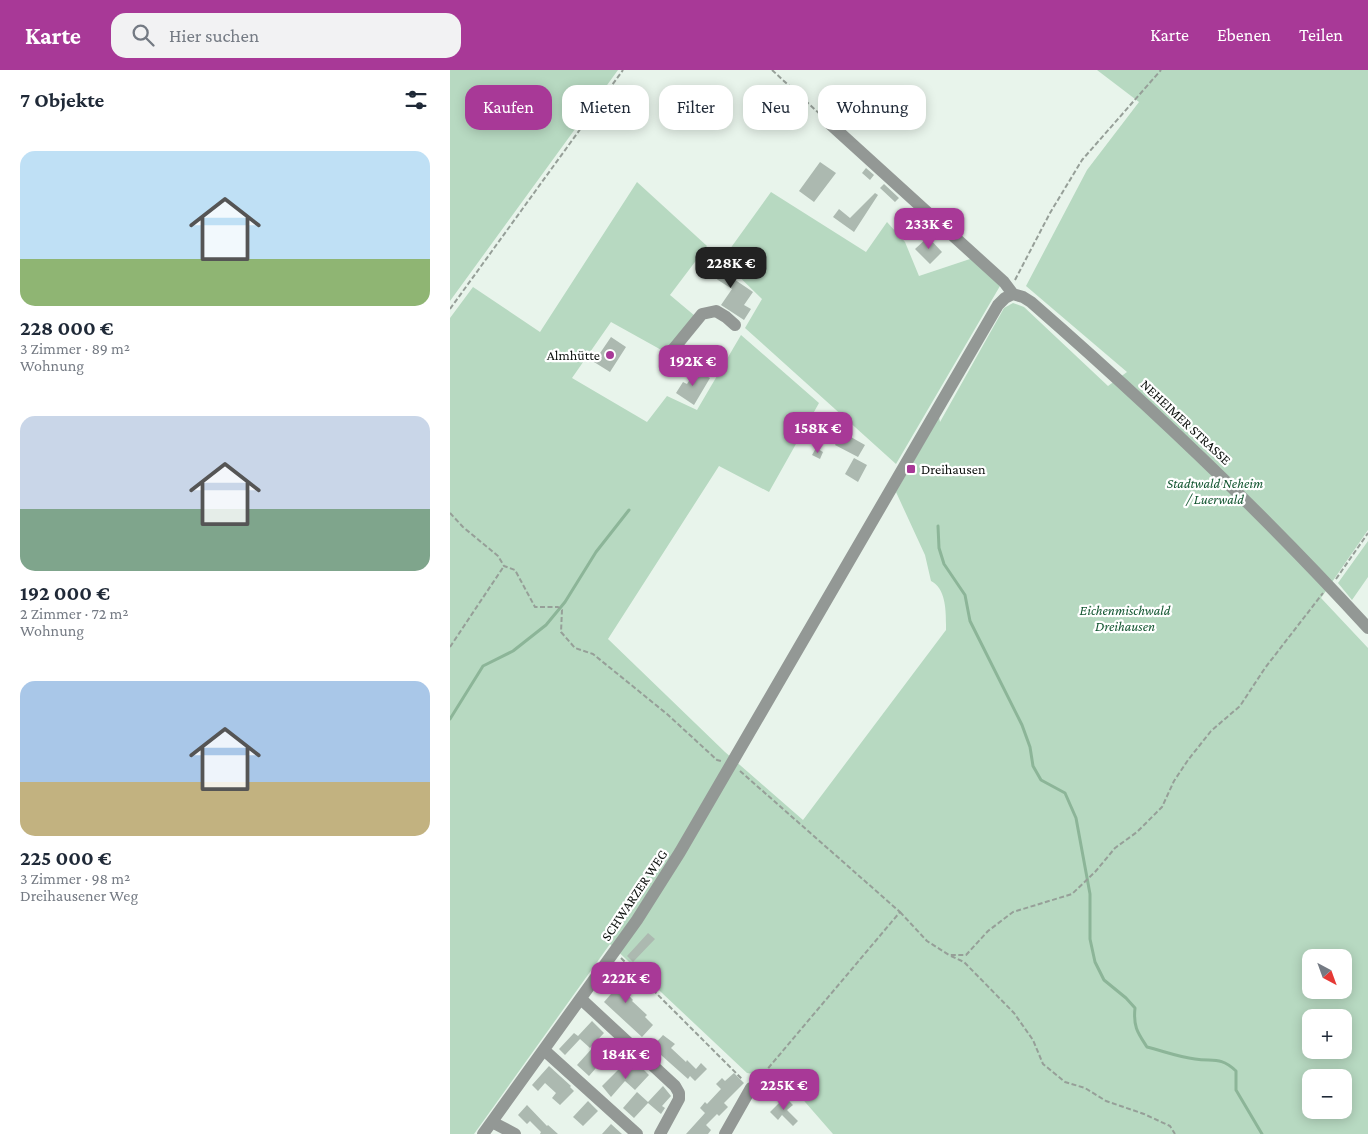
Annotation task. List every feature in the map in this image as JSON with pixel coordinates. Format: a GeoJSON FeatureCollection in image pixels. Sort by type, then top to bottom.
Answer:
{"type":"FeatureCollection","features":[{"type":"Feature","properties":{"kind":"street"},"geometry":{"type":"LineString","coordinates":[[732,764],[998,305],[1005,298],[1013,294],[1004,282],[837,130]]}},
{"type":"Feature","properties":{"kind":"street","name":"NEHEIMER STRASSE"},"geometry":{"type":"LineString","coordinates":[[1013,294],[1031,302],[1114,375],[1238,492],[1368,628]]}},
{"type":"Feature","properties":{"kind":"street"},"geometry":{"type":"LineString","coordinates":[[666,358],[702,314],[716,311],[735,325]]}},
{"type":"Feature","properties":{"kind":"street","name":"SCHWARZER WEG"},"geometry":{"type":"LineString","coordinates":[[482,1134],[614,952],[680,852],[732,764]]}},
{"type":"Feature","properties":{"kind":"street"},"geometry":{"type":"LineString","coordinates":[[581,999],[675,1086],[679,1092],[679,1099],[660,1134]]}},
{"type":"Feature","properties":{"kind":"street"},"geometry":{"type":"LineString","coordinates":[[544,1050],[637,1134]]}},
{"type":"Feature","properties":{"kind":"street"},"geometry":{"type":"LineString","coordinates":[[725,1134],[751,1088]]}},
{"type":"Feature","properties":{"kind":"street"},"geometry":{"type":"LineString","coordinates":[[492,1122],[515,1134]]}},
{"type":"Feature","properties":{"kind":"path"},"geometry":{"type":"LineString","coordinates":[[450,309],[622,70]]}},
{"type":"Feature","properties":{"kind":"path"},"geometry":{"type":"LineString","coordinates":[[772,70],[818,113]]}},
{"type":"Feature","properties":{"kind":"path"},"geometry":{"type":"LineString","coordinates":[[1013,294],[1015,279],[1076,169],[1107,130],[1161,70]]}},
{"type":"Feature","properties":{"kind":"path"},"geometry":{"type":"LineString","coordinates":[[450,512],[463,527],[498,556],[504,566],[515,570],[535,607],[558,607],[562,610],[561,632],[575,648],[593,654],[667,714],[717,760],[732,764],[900,912],[927,941],[964,962],[1014,1013],[1033,1040],[1043,1064],[1065,1082],[1085,1088],[1106,1101],[1144,1114],[1170,1126],[1175,1134]]}},
{"type":"Feature","properties":{"kind":"path"},"geometry":{"type":"LineString","coordinates":[[949,955],[966,955],[988,931],[1013,912],[1072,894],[1095,872],[1115,848],[1138,832],[1162,807],[1174,781],[1211,732],[1240,706],[1265,668],[1368,533]]}},
{"type":"Feature","properties":{"kind":"path"},"geometry":{"type":"LineString","coordinates":[[450,647],[504,566]]}},
{"type":"Feature","properties":{"kind":"path"},"geometry":{"type":"LineString","coordinates":[[614,952],[751,1088],[900,912]]}},
{"type":"Feature","properties":{"kind":"green space"},"geometry":{"type":"Polygon","coordinates":[[[450,70],[618,70],[607,85],[562,85],[562,130],[574,130],[450,301],[450,70]]]}},
{"type":"Feature","properties":{"kind":"green space","name":"Stadtwald Neheim / Luerwald"},"geometry":{"type":"Polygon","coordinates":[[[1097,70],[1368,70],[1368,530],[1321,598],[1368,648],[1368,1134],[833,1134],[785,1079],[747,1073],[610,944],[474,1134],[450,1134],[450,318],[473,287],[540,332],[637,182],[707,246],[670,295],[695,316],[665,352],[611,322],[572,378],[647,422],[667,396],[697,410],[741,335],[819,403],[769,492],[719,466],[608,639],[725,752],[803,820],[946,630],[943,596],[931,581],[925,555],[896,492],[939,417],[940,422],[1004,308],[1013,303],[1024,307],[1108,386],[1127,372],[1026,286],[1087,170],[1139,102],[1097,70]]]}},
{"type":"Feature","properties":{"kind":"green space"},"geometry":{"type":"Polygon","coordinates":[[[771,192],[866,252],[887,222],[905,242],[919,276],[973,258],[1000,286],[896,464],[745,328],[762,299],[722,260],[771,192]]]}},
{"type":"Feature","properties":{"kind":"green space"},"geometry":{"type":"Polygon","coordinates":[[[1368,541],[1368,577],[1352,600],[1338,583],[1368,541]]]}},
{"type":"Feature","properties":{"kind":"building"},"geometry":{"type":"Polygon","coordinates":[[[820,162],[836,173],[814,202],[799,191],[820,162]]]}},
{"type":"Feature","properties":{"kind":"building"},"geometry":{"type":"Polygon","coordinates":[[[866,168],[874,175],[870,180],[862,173],[866,168]]]}},
{"type":"Feature","properties":{"kind":"building"},"geometry":{"type":"Polygon","coordinates":[[[884,184],[899,198],[895,202],[880,188],[884,184]]]}},
{"type":"Feature","properties":{"kind":"building"},"geometry":{"type":"Polygon","coordinates":[[[875,193],[878,195],[854,232],[833,217],[839,209],[850,218],[875,193]]]}},
{"type":"Feature","properties":{"kind":"building"},"geometry":{"type":"Polygon","coordinates":[[[907,209],[919,218],[908,232],[897,223],[907,209]]]}},
{"type":"Feature","properties":{"kind":"building"},"geometry":{"type":"Polygon","coordinates":[[[928,237],[942,252],[930,264],[915,249],[928,237]]]}},
{"type":"Feature","properties":{"kind":"building"},"geometry":{"type":"Polygon","coordinates":[[[714,255],[722,263],[720,265],[726,271],[725,273],[753,292],[744,305],[751,309],[744,320],[721,305],[732,289],[703,267],[714,255]]]}},
{"type":"Feature","properties":{"kind":"building","name":"Almhütte"},"geometry":{"type":"Polygon","coordinates":[[[611,337],[626,347],[610,372],[594,362],[611,337]]]}},
{"type":"Feature","properties":{"kind":"building"},"geometry":{"type":"Polygon","coordinates":[[[696,370],[710,378],[694,405],[676,393],[683,382],[687,384],[696,370]]]}},
{"type":"Feature","properties":{"kind":"building"},"geometry":{"type":"Polygon","coordinates":[[[842,432],[865,445],[858,457],[835,445],[842,432]]]}},
{"type":"Feature","properties":{"kind":"building"},"geometry":{"type":"Polygon","coordinates":[[[816,448],[823,452],[820,459],[812,455],[816,448]]]}},
{"type":"Feature","properties":{"kind":"building"},"geometry":{"type":"Polygon","coordinates":[[[854,458],[867,465],[858,482],[845,474],[854,458]]]}},
{"type":"Feature","properties":{"kind":"building"},"geometry":{"type":"Polygon","coordinates":[[[648,933],[655,939],[633,962],[627,956],[648,933]]]}},
{"type":"Feature","properties":{"kind":"building"},"geometry":{"type":"Polygon","coordinates":[[[624,965],[630,971],[618,984],[647,1015],[645,1017],[653,1025],[642,1037],[604,1002],[611,994],[603,987],[624,965]]]}},
{"type":"Feature","properties":{"kind":"building"},"geometry":{"type":"Polygon","coordinates":[[[592,1021],[604,1033],[590,1048],[580,1039],[565,1055],[559,1049],[574,1033],[578,1036],[592,1021]]]}},
{"type":"Feature","properties":{"kind":"building"},"geometry":{"type":"Polygon","coordinates":[[[663,1035],[675,1044],[671,1048],[686,1062],[687,1060],[696,1069],[701,1063],[707,1069],[695,1081],[690,1076],[688,1079],[652,1047],[663,1035]]]}},
{"type":"Feature","properties":{"kind":"building"},"geometry":{"type":"Polygon","coordinates":[[[596,1044],[606,1054],[616,1044],[627,1054],[612,1069],[603,1060],[589,1076],[577,1065],[596,1044]]]}},
{"type":"Feature","properties":{"kind":"building"},"geometry":{"type":"Polygon","coordinates":[[[637,1063],[649,1075],[635,1090],[625,1081],[611,1097],[602,1086],[620,1068],[627,1075],[637,1063]]]}},
{"type":"Feature","properties":{"kind":"building"},"geometry":{"type":"Polygon","coordinates":[[[549,1066],[574,1091],[560,1105],[552,1098],[556,1093],[545,1083],[538,1091],[532,1085],[549,1066]]]}},
{"type":"Feature","properties":{"kind":"building"},"geometry":{"type":"Polygon","coordinates":[[[734,1073],[744,1083],[724,1103],[728,1107],[719,1116],[717,1114],[706,1125],[711,1130],[708,1134],[686,1134],[705,1113],[700,1108],[705,1102],[707,1104],[721,1089],[716,1084],[722,1078],[725,1081],[734,1073]]]}},
{"type":"Feature","properties":{"kind":"building"},"geometry":{"type":"Polygon","coordinates":[[[663,1086],[671,1096],[662,1106],[665,1108],[661,1114],[648,1103],[634,1118],[623,1108],[637,1092],[648,1102],[663,1086]]]}},
{"type":"Feature","properties":{"kind":"building"},"geometry":{"type":"Polygon","coordinates":[[[785,1097],[793,1105],[787,1110],[798,1121],[793,1126],[782,1115],[778,1120],[770,1112],[785,1097]]]}},
{"type":"Feature","properties":{"kind":"building"},"geometry":{"type":"Polygon","coordinates":[[[588,1101],[598,1111],[583,1126],[573,1117],[588,1101]]]}},
{"type":"Feature","properties":{"kind":"building"},"geometry":{"type":"Polygon","coordinates":[[[527,1105],[547,1126],[558,1134],[540,1134],[541,1132],[530,1121],[527,1124],[518,1115],[527,1105]]]}},
{"type":"Feature","properties":{"kind":"building"},"geometry":{"type":"Polygon","coordinates":[[[611,1124],[622,1134],[602,1134],[611,1124]]]}},
{"type":"Feature","properties":{"kind":"waterway"},"geometry":{"type":"LineString","coordinates":[[450,719],[483,666],[513,651],[546,625],[565,602],[596,552],[629,510]]}},
{"type":"Feature","properties":{"kind":"waterway"},"geometry":{"type":"LineString","coordinates":[[938,526],[939,548],[944,564],[965,595],[970,621],[1022,725],[1030,747],[1033,766],[1041,780],[1065,793],[1076,818],[1090,894],[1090,939],[1095,962],[1104,980],[1135,1008],[1137,1029],[1147,1047],[1189,1058],[1221,1061],[1236,1071],[1236,1090],[1262,1134]]}},
{"type":"Feature","properties":{"kind":"place","name":"Almhütte"},"geometry":{"type":"Point","coordinates":[610,355]}},
{"type":"Feature","properties":{"kind":"place","name":"Dreihausen"},"geometry":{"type":"Point","coordinates":[911,469]}},
{"type":"Feature","properties":{"kind":"park label","name":"Eichenmischwald Dreihausen"},"geometry":{"type":"Point","coordinates":[1125,618]}}]}
